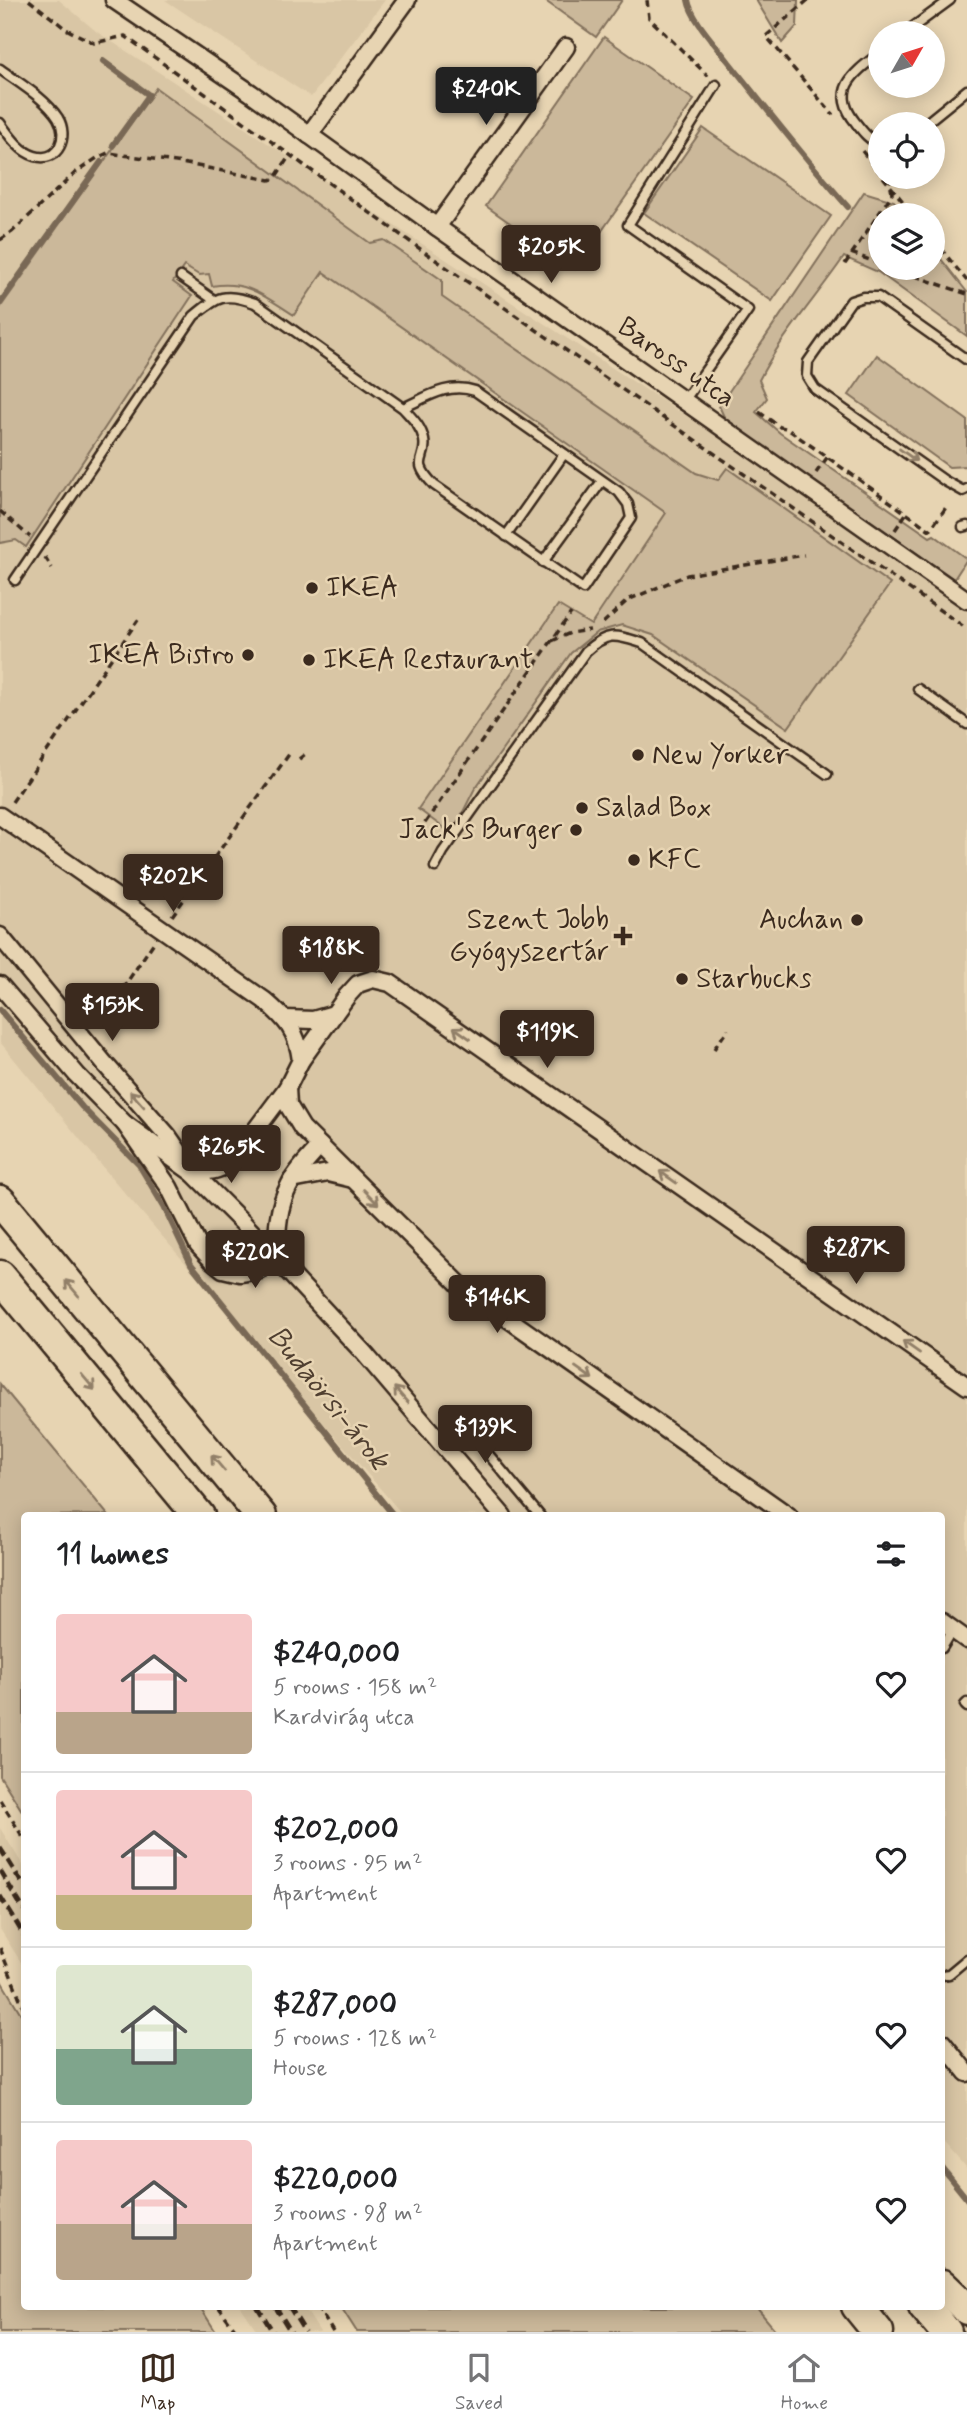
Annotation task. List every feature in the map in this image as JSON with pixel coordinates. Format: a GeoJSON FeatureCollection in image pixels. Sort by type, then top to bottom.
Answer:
{"type":"FeatureCollection","features":[{"type":"Feature","properties":{"kind":"highway"},"geometry":{"type":"LineString","coordinates":[[0,1201],[258,1512]]}},
{"type":"Feature","properties":{"kind":"highway"},"geometry":{"type":"LineString","coordinates":[[0,1276],[197,1512]]}},
{"type":"Feature","properties":{"kind":"highway"},"geometry":{"type":"LineString","coordinates":[[945,2287],[967,2309]]}},
{"type":"Feature","properties":{"kind":"highway"},"geometry":{"type":"LineString","coordinates":[[859,2310],[878,2332]]}},
{"type":"Feature","properties":{"kind":"highway"},"geometry":{"type":"LineString","coordinates":[[927,2310],[946,2332]]}},
{"type":"Feature","properties":{"kind":"street","name":"Baross utca"},"geometry":{"type":"LineString","coordinates":[[114,0],[967,600]]}},
{"type":"Feature","properties":{"kind":"street"},"geometry":{"type":"LineString","coordinates":[[309,135],[407,0]]}},
{"type":"Feature","properties":{"kind":"street"},"geometry":{"type":"LineString","coordinates":[[437,227],[566,47]]}},
{"type":"Feature","properties":{"kind":"street"},"geometry":{"type":"LineString","coordinates":[[1,817],[264,1000],[286,1019],[296,1036],[302,1060]]}},
{"type":"Feature","properties":{"kind":"street"},"geometry":{"type":"LineString","coordinates":[[0,936],[168,1136],[193,1172],[276,1258],[438,1438],[500,1512]]}},
{"type":"Feature","properties":{"kind":"street"},"geometry":{"type":"LineString","coordinates":[[125,1124],[193,1172],[225,1167],[287,1088],[302,1060],[358,984],[373,979],[390,983],[967,1386]]}},
{"type":"Feature","properties":{"kind":"street"},"geometry":{"type":"LineString","coordinates":[[0,985],[77,1074],[125,1124],[169,1187],[198,1245],[223,1269],[240,1273],[260,1270],[276,1258],[282,1201],[292,1180],[320,1146]]}},
{"type":"Feature","properties":{"kind":"street"},"geometry":{"type":"LineString","coordinates":[[286,1019],[313,1020],[334,1014]]}},
{"type":"Feature","properties":{"kind":"street"},"geometry":{"type":"LineString","coordinates":[[287,1088],[288,1105],[293,1116],[460,1285],[783,1512]]}},
{"type":"Feature","properties":{"kind":"street"},"geometry":{"type":"LineString","coordinates":[[292,1180],[327,1173],[353,1179]]}},
{"type":"Feature","properties":{"kind":"street"},"geometry":{"type":"LineString","coordinates":[[947,1626],[967,1640]]}},
{"type":"Feature","properties":{"kind":"street"},"geometry":{"type":"LineString","coordinates":[[945,2046],[967,2073]]}},
{"type":"Feature","properties":{"kind":"lane"},"geometry":{"type":"LineString","coordinates":[[921,21],[950,0]]}},
{"type":"Feature","properties":{"kind":"lane"},"geometry":{"type":"LineString","coordinates":[[868,64],[848,81],[844,99],[849,115],[868,137]]}},
{"type":"Feature","properties":{"kind":"lane"},"geometry":{"type":"LineString","coordinates":[[0,69],[49,107],[59,119],[63,141],[52,156],[33,156],[22,149],[0,123]]}},
{"type":"Feature","properties":{"kind":"lane"},"geometry":{"type":"LineString","coordinates":[[684,401],[748,310],[628,225],[716,85]]}},
{"type":"Feature","properties":{"kind":"lane"},"geometry":{"type":"LineString","coordinates":[[940,112],[967,90]]}},
{"type":"Feature","properties":{"kind":"lane"},"geometry":{"type":"LineString","coordinates":[[181,277],[214,300]]}},
{"type":"Feature","properties":{"kind":"lane"},"geometry":{"type":"LineString","coordinates":[[15,580],[194,316],[214,300],[225,296],[255,303],[403,408],[418,423],[425,442],[420,461],[424,474],[433,485],[583,589],[631,518],[624,498],[475,391],[462,387],[447,388],[403,408]]}},
{"type":"Feature","properties":{"kind":"lane"},"geometry":{"type":"LineString","coordinates":[[967,360],[878,297],[863,297],[852,302],[808,362],[807,376],[815,389],[834,403],[945,481],[963,491],[967,489]]}},
{"type":"Feature","properties":{"kind":"lane"},"geometry":{"type":"LineString","coordinates":[[506,536],[564,454]]}},
{"type":"Feature","properties":{"kind":"lane"},"geometry":{"type":"LineString","coordinates":[[543,562],[602,481]]}},
{"type":"Feature","properties":{"kind":"lane"},"geometry":{"type":"LineString","coordinates":[[435,867],[586,651],[598,640],[615,634],[642,643],[827,774]]}},
{"type":"Feature","properties":{"kind":"lane"},"geometry":{"type":"LineString","coordinates":[[918,689],[967,724]]}},
{"type":"Feature","properties":{"kind":"lane"},"geometry":{"type":"LineString","coordinates":[[438,1438],[471,1437],[478,1442],[537,1512]]}},
{"type":"Feature","properties":{"kind":"lane"},"geometry":{"type":"LineString","coordinates":[[945,1975],[967,1959]]}},
{"type":"Feature","properties":{"kind":"path"},"geometry":{"type":"LineString","coordinates":[[29,0],[66,29],[94,43],[125,36],[423,251],[967,629]]}},
{"type":"Feature","properties":{"kind":"path"},"geometry":{"type":"LineString","coordinates":[[647,0],[649,18],[716,85]]}},
{"type":"Feature","properties":{"kind":"path"},"geometry":{"type":"LineString","coordinates":[[808,0],[766,36],[838,120]]}},
{"type":"Feature","properties":{"kind":"path"},"geometry":{"type":"LineString","coordinates":[[855,141],[868,157]]}},
{"type":"Feature","properties":{"kind":"path"},"geometry":{"type":"LineString","coordinates":[[0,240],[75,173],[108,153],[176,162],[270,180],[275,178],[290,155]]}},
{"type":"Feature","properties":{"kind":"path"},"geometry":{"type":"LineString","coordinates":[[845,264],[892,194],[891,189]]}},
{"type":"Feature","properties":{"kind":"path"},"geometry":{"type":"LineString","coordinates":[[892,189],[904,203]]}},
{"type":"Feature","properties":{"kind":"path"},"geometry":{"type":"LineString","coordinates":[[851,253],[868,259]]}},
{"type":"Feature","properties":{"kind":"path"},"geometry":{"type":"LineString","coordinates":[[945,254],[967,281]]}},
{"type":"Feature","properties":{"kind":"path"},"geometry":{"type":"LineString","coordinates":[[927,280],[967,294]]}},
{"type":"Feature","properties":{"kind":"path"},"geometry":{"type":"LineString","coordinates":[[759,412],[828,456],[930,530],[947,506]]}},
{"type":"Feature","properties":{"kind":"path"},"geometry":{"type":"LineString","coordinates":[[816,473],[828,456]]}},
{"type":"Feature","properties":{"kind":"path"},"geometry":{"type":"LineString","coordinates":[[0,511],[27,534]]}},
{"type":"Feature","properties":{"kind":"path"},"geometry":{"type":"LineString","coordinates":[[895,530],[908,512]]}},
{"type":"Feature","properties":{"kind":"path"},"geometry":{"type":"LineString","coordinates":[[601,625],[628,600],[687,575],[772,558],[804,555]]}},
{"type":"Feature","properties":{"kind":"path"},"geometry":{"type":"LineString","coordinates":[[418,833],[571,613]]}},
{"type":"Feature","properties":{"kind":"path"},"geometry":{"type":"LineString","coordinates":[[1,817],[138,620]]}},
{"type":"Feature","properties":{"kind":"path"},"geometry":{"type":"LineString","coordinates":[[552,641],[570,633],[593,629]]}},
{"type":"Feature","properties":{"kind":"path"},"geometry":{"type":"LineString","coordinates":[[299,759],[308,752]]}},
{"type":"Feature","properties":{"kind":"path"},"geometry":{"type":"LineString","coordinates":[[109,1009],[290,753]]}},
{"type":"Feature","properties":{"kind":"path"},"geometry":{"type":"LineString","coordinates":[[714,1049],[728,1029]]}},
{"type":"Feature","properties":{"kind":"path"},"geometry":{"type":"LineString","coordinates":[[0,1800],[21,1834]]}},
{"type":"Feature","properties":{"kind":"path"},"geometry":{"type":"LineString","coordinates":[[0,1948],[21,2001]]}},
{"type":"Feature","properties":{"kind":"path"},"geometry":{"type":"LineString","coordinates":[[221,2310],[237,2332]]}},
{"type":"Feature","properties":{"kind":"path"},"geometry":{"type":"LineString","coordinates":[[319,2310],[333,2332]]}},
{"type":"Feature","properties":{"kind":"shaded area"},"geometry":{"type":"Polygon","coordinates":[[[0,0],[59,0],[97,32],[703,427],[967,612],[967,2169],[945,2143],[945,1512],[400,1512],[111,1177],[0,1042],[0,0]]]}},
{"type":"Feature","properties":{"kind":"shaded area"},"geometry":{"type":"Polygon","coordinates":[[[165,0],[385,0],[311,97],[165,0]]]}},
{"type":"Feature","properties":{"kind":"shaded area"},"geometry":{"type":"Polygon","coordinates":[[[544,0],[622,0],[596,37],[544,0]]]}},
{"type":"Feature","properties":{"kind":"shaded area"},"geometry":{"type":"Polygon","coordinates":[[[756,0],[798,0],[797,26],[782,43],[756,0]]]}},
{"type":"Feature","properties":{"kind":"shaded area"},"geometry":{"type":"Polygon","coordinates":[[[604,37],[694,100],[575,269],[486,206],[604,37]]]}},
{"type":"Feature","properties":{"kind":"shaded area"},"geometry":{"type":"Polygon","coordinates":[[[156,88],[370,243],[384,240],[442,280],[442,297],[696,473],[718,480],[727,468],[890,584],[788,728],[653,635],[622,625],[597,632],[571,653],[474,790],[457,824],[449,832],[418,809],[558,605],[591,625],[666,513],[323,272],[294,315],[265,296],[246,288],[236,285],[212,286],[209,274],[199,275],[184,266],[173,282],[192,296],[26,547],[16,540],[0,543],[0,308],[156,88]]]}},
{"type":"Feature","properties":{"kind":"shaded area"},"geometry":{"type":"Polygon","coordinates":[[[703,128],[831,216],[772,301],[644,213],[703,128]]]}},
{"type":"Feature","properties":{"kind":"shaded area"},"geometry":{"type":"Polygon","coordinates":[[[864,192],[894,201],[896,203],[868,203],[868,268],[844,257],[768,364],[759,380],[767,398],[756,412],[780,433],[930,537],[934,535],[967,559],[954,579],[726,421],[719,406],[864,192]]]}},
{"type":"Feature","properties":{"kind":"shaded area"},"geometry":{"type":"Polygon","coordinates":[[[945,264],[967,292],[967,336],[889,280],[945,280],[945,264]]]}},
{"type":"Feature","properties":{"kind":"shaded area"},"geometry":{"type":"Polygon","coordinates":[[[877,355],[967,420],[967,466],[949,467],[849,395],[877,355]]]}},
{"type":"Feature","properties":{"kind":"shaded area"},"geometry":{"type":"Polygon","coordinates":[[[0,1384],[106,1512],[21,1512],[21,1809],[0,1776],[0,1384]]]}},
{"type":"Feature","properties":{"kind":"shaded area"},"geometry":{"type":"Polygon","coordinates":[[[0,1828],[21,1862],[21,1962],[0,1929],[0,1828]]]}},
{"type":"Feature","properties":{"kind":"shaded area"},"geometry":{"type":"Polygon","coordinates":[[[0,1979],[21,2014],[21,2310],[202,2310],[216,2332],[0,2332],[0,1979]]]}},
{"type":"Feature","properties":{"kind":"shaded area"},"geometry":{"type":"Polygon","coordinates":[[[243,2310],[306,2310],[320,2332],[258,2332],[243,2310]]]}},
{"type":"Feature","properties":{"kind":"shaded area"},"geometry":{"type":"Polygon","coordinates":[[[343,2310],[759,2310],[777,2332],[357,2332],[343,2310]]]}},
{"type":"Feature","properties":{"kind":"waterway"},"geometry":{"type":"LineString","coordinates":[[688,0],[705,32],[848,207]]}},
{"type":"Feature","properties":{"kind":"waterway","name":"Budaörsi-árok"},"geometry":{"type":"LineString","coordinates":[[103,61],[149,95],[113,145]]}},
{"type":"Feature","properties":{"kind":"waterway","name":"Budaörsi-árok"},"geometry":{"type":"LineString","coordinates":[[0,303],[101,162]]}},
{"type":"Feature","properties":{"kind":"waterway","name":"Budaörsi-árok"},"geometry":{"type":"LineString","coordinates":[[0,1010],[82,1107],[139,1165],[164,1207],[191,1264],[391,1512]]}},
{"type":"Feature","properties":{"kind":"waterway","name":"Budaörsi-árok"},"geometry":{"type":"LineString","coordinates":[[945,2172],[967,2199]]}},
{"type":"Feature","properties":{"kind":"railway"},"geometry":{"type":"LineString","coordinates":[[0,1848],[21,1881]]}},
{"type":"Feature","properties":{"kind":"railway"},"geometry":{"type":"LineString","coordinates":[[0,1871],[21,1905]]}},
{"type":"Feature","properties":{"kind":"railway"},"geometry":{"type":"LineString","coordinates":[[0,1896],[21,1930]]}},
{"type":"Feature","properties":{"kind":"railway"},"geometry":{"type":"LineString","coordinates":[[259,2310],[273,2332]]}},
{"type":"Feature","properties":{"kind":"railway"},"geometry":{"type":"LineString","coordinates":[[277,2310],[291,2332]]}},
{"type":"Feature","properties":{"kind":"railway"},"geometry":{"type":"LineString","coordinates":[[291,2310],[305,2332]]}},
{"type":"Feature","properties":{"kind":"place","name":"IKEA"},"geometry":{"type":"Point","coordinates":[312,588]}},
{"type":"Feature","properties":{"kind":"place","name":"IKEA Bistro"},"geometry":{"type":"Point","coordinates":[248,655]}},
{"type":"Feature","properties":{"kind":"place","name":"IKEA Restaurant"},"geometry":{"type":"Point","coordinates":[309,660]}},
{"type":"Feature","properties":{"kind":"place","name":"New Yorker"},"geometry":{"type":"Point","coordinates":[638,755]}},
{"type":"Feature","properties":{"kind":"place","name":"Salad Box"},"geometry":{"type":"Point","coordinates":[582,808]}},
{"type":"Feature","properties":{"kind":"place","name":"Jack's Burger"},"geometry":{"type":"Point","coordinates":[576,830]}},
{"type":"Feature","properties":{"kind":"place","name":"KFC"},"geometry":{"type":"Point","coordinates":[634,860]}},
{"type":"Feature","properties":{"kind":"place","name":"Auchan"},"geometry":{"type":"Point","coordinates":[857,920]}},
{"type":"Feature","properties":{"kind":"place","name":"Szent Jobb Gyógyszertár"},"geometry":{"type":"Point","coordinates":[623,936]}},
{"type":"Feature","properties":{"kind":"place","name":"Starbucks"},"geometry":{"type":"Point","coordinates":[682,979]}}]}
